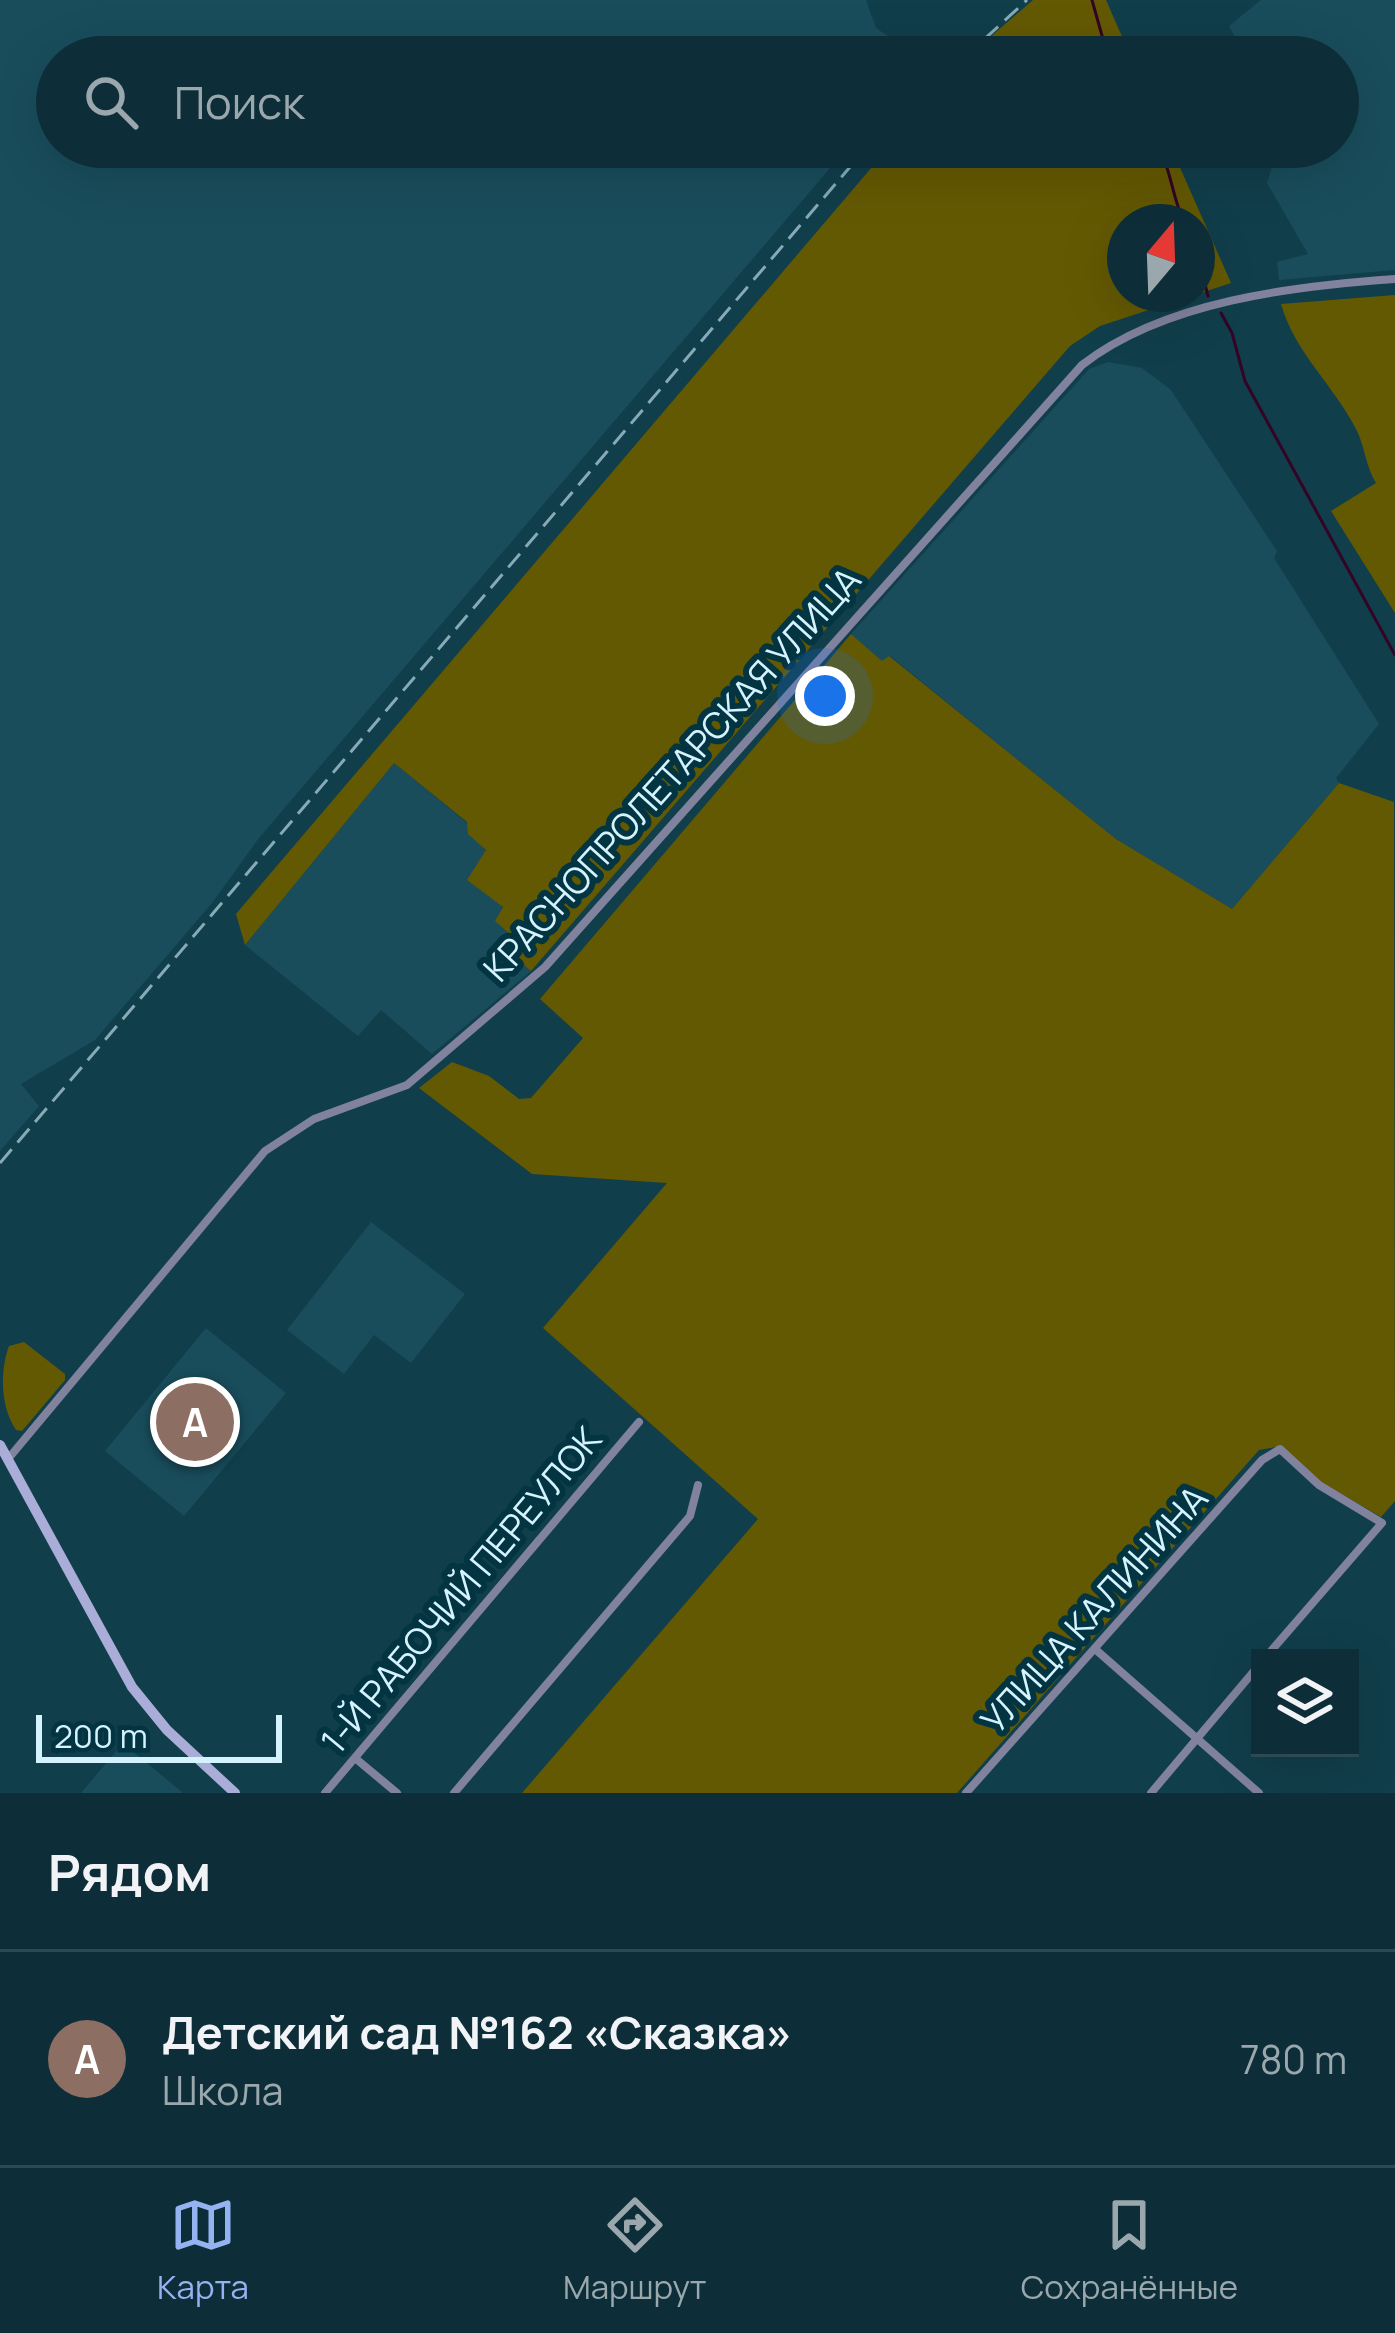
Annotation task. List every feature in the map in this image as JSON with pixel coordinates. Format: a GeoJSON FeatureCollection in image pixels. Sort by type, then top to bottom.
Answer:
{"type":"FeatureCollection","features":[{"type":"Feature","properties":{"kind":"main road"},"geometry":{"type":"LineString","coordinates":[[0,1445],[3,1464],[132,1687],[167,1730],[235,1793]]}},
{"type":"Feature","properties":{"kind":"street","name":"КРАСНОПРОЛЕТАРСКАЯ УЛИЦА"},"geometry":{"type":"LineString","coordinates":[[3,1464],[265,1150],[314,1119],[407,1085],[544,967],[1082,365],[1138,330],[1248,297],[1395,279]]}},
{"type":"Feature","properties":{"kind":"street","name":"1-Й РАБОЧИЙ ПЕРЕУЛОК"},"geometry":{"type":"LineString","coordinates":[[325,1793],[639,1422]]}},
{"type":"Feature","properties":{"kind":"street","name":"УЛИЦА КАЛИНИНА"},"geometry":{"type":"LineString","coordinates":[[966,1793],[1262,1460],[1280,1449],[1319,1485],[1382,1522],[1273,1649]]}},
{"type":"Feature","properties":{"kind":"street"},"geometry":{"type":"LineString","coordinates":[[454,1793],[690,1516],[698,1485]]}},
{"type":"Feature","properties":{"kind":"street"},"geometry":{"type":"LineString","coordinates":[[1095,1649],[1259,1793]]}},
{"type":"Feature","properties":{"kind":"street"},"geometry":{"type":"LineString","coordinates":[[1151,1793],[1251,1675]]}},
{"type":"Feature","properties":{"kind":"street"},"geometry":{"type":"LineString","coordinates":[[355,1758],[397,1793]]}},
{"type":"Feature","properties":{"kind":"shaded area"},"geometry":{"type":"Polygon","coordinates":[[[0,0],[866,0],[876,28],[888,36],[36,36],[36,168],[830,168],[259,838],[212,903],[95,1040],[21,1084],[39,1106],[0,1151],[0,0]]]}},
{"type":"Feature","properties":{"kind":"shaded area"},"geometry":{"type":"Polygon","coordinates":[[[1033,0],[1106,0],[1122,36],[991,36],[1033,0]]]}},
{"type":"Feature","properties":{"kind":"shaded area"},"geometry":{"type":"Polygon","coordinates":[[[1261,0],[1395,0],[1395,270],[1279,280],[1277,262],[1308,254],[1267,183],[1272,168],[1359,168],[1359,36],[1234,36],[1229,26],[1261,0]]]}},
{"type":"Feature","properties":{"kind":"shaded area"},"geometry":{"type":"Polygon","coordinates":[[[871,168],[1180,168],[1196,204],[1107,204],[1107,312],[1143,312],[1100,326],[1070,346],[531,971],[501,945],[509,933],[495,921],[503,907],[467,880],[486,850],[468,834],[467,822],[394,763],[245,945],[236,914],[871,168]]]}},
{"type":"Feature","properties":{"kind":"shaded area"},"geometry":{"type":"Polygon","coordinates":[[[1215,247],[1231,283],[1215,288],[1215,247]]]}},
{"type":"Feature","properties":{"kind":"shaded area"},"geometry":{"type":"Polygon","coordinates":[[[1395,295],[1395,613],[1331,511],[1376,483],[1359,435],[1295,338],[1281,304],[1395,295]]]}},
{"type":"Feature","properties":{"kind":"shaded area"},"geometry":{"type":"Polygon","coordinates":[[[1108,362],[1142,368],[1171,390],[1277,551],[1274,558],[1379,724],[1336,778],[1339,783],[1232,909],[1116,839],[890,656],[883,662],[851,634],[1089,369],[1108,362]]]}},
{"type":"Feature","properties":{"kind":"shaded area"},"geometry":{"type":"Polygon","coordinates":[[[851,634],[882,661],[889,656],[1116,839],[1232,909],[1339,783],[1394,802],[1395,1501],[1381,1517],[1321,1482],[1281,1446],[1259,1450],[957,1793],[522,1793],[758,1519],[543,1328],[667,1183],[532,1174],[419,1088],[452,1062],[489,1076],[519,1099],[531,1098],[583,1038],[540,999],[851,634]]]}},
{"type":"Feature","properties":{"kind":"shaded area"},"geometry":{"type":"Polygon","coordinates":[[[394,763],[467,823],[486,851],[509,933],[501,945],[531,971],[432,1054],[381,1010],[358,1036],[245,945],[394,763]]]}},
{"type":"Feature","properties":{"kind":"shaded area"},"geometry":{"type":"Polygon","coordinates":[[[371,1222],[465,1294],[411,1363],[374,1335],[344,1374],[287,1330],[371,1222]]]}},
{"type":"Feature","properties":{"kind":"shaded area"},"geometry":{"type":"Polygon","coordinates":[[[206,1328],[286,1393],[184,1516],[105,1451],[206,1328]]]}},
{"type":"Feature","properties":{"kind":"shaded area"},"geometry":{"type":"Polygon","coordinates":[[[24,1342],[65,1374],[65,1380],[22,1431],[16,1430],[7,1410],[3,1377],[9,1346],[24,1342]]]}},
{"type":"Feature","properties":{"kind":"shaded area"},"geometry":{"type":"Polygon","coordinates":[[[123,1743],[183,1793],[81,1793],[123,1743]]]}},
{"type":"Feature","properties":{"kind":"waterway"},"geometry":{"type":"LineString","coordinates":[[1092,0],[1102,36]]}},
{"type":"Feature","properties":{"kind":"waterway"},"geometry":{"type":"LineString","coordinates":[[1166,168],[1177,204]]}},
{"type":"Feature","properties":{"kind":"waterway"},"geometry":{"type":"LineString","coordinates":[[1221,313],[1232,333],[1245,381],[1395,655]]}},
{"type":"Feature","properties":{"kind":"railway"},"geometry":{"type":"LineString","coordinates":[[988,36],[1027,0]]}},
{"type":"Feature","properties":{"kind":"railway"},"geometry":{"type":"LineString","coordinates":[[0,1163],[849,168]]}},
{"type":"Feature","properties":{"kind":"place","name":"Детский сад №162 «Сказка»"},"geometry":{"type":"Point","coordinates":[195,1422]}}]}
